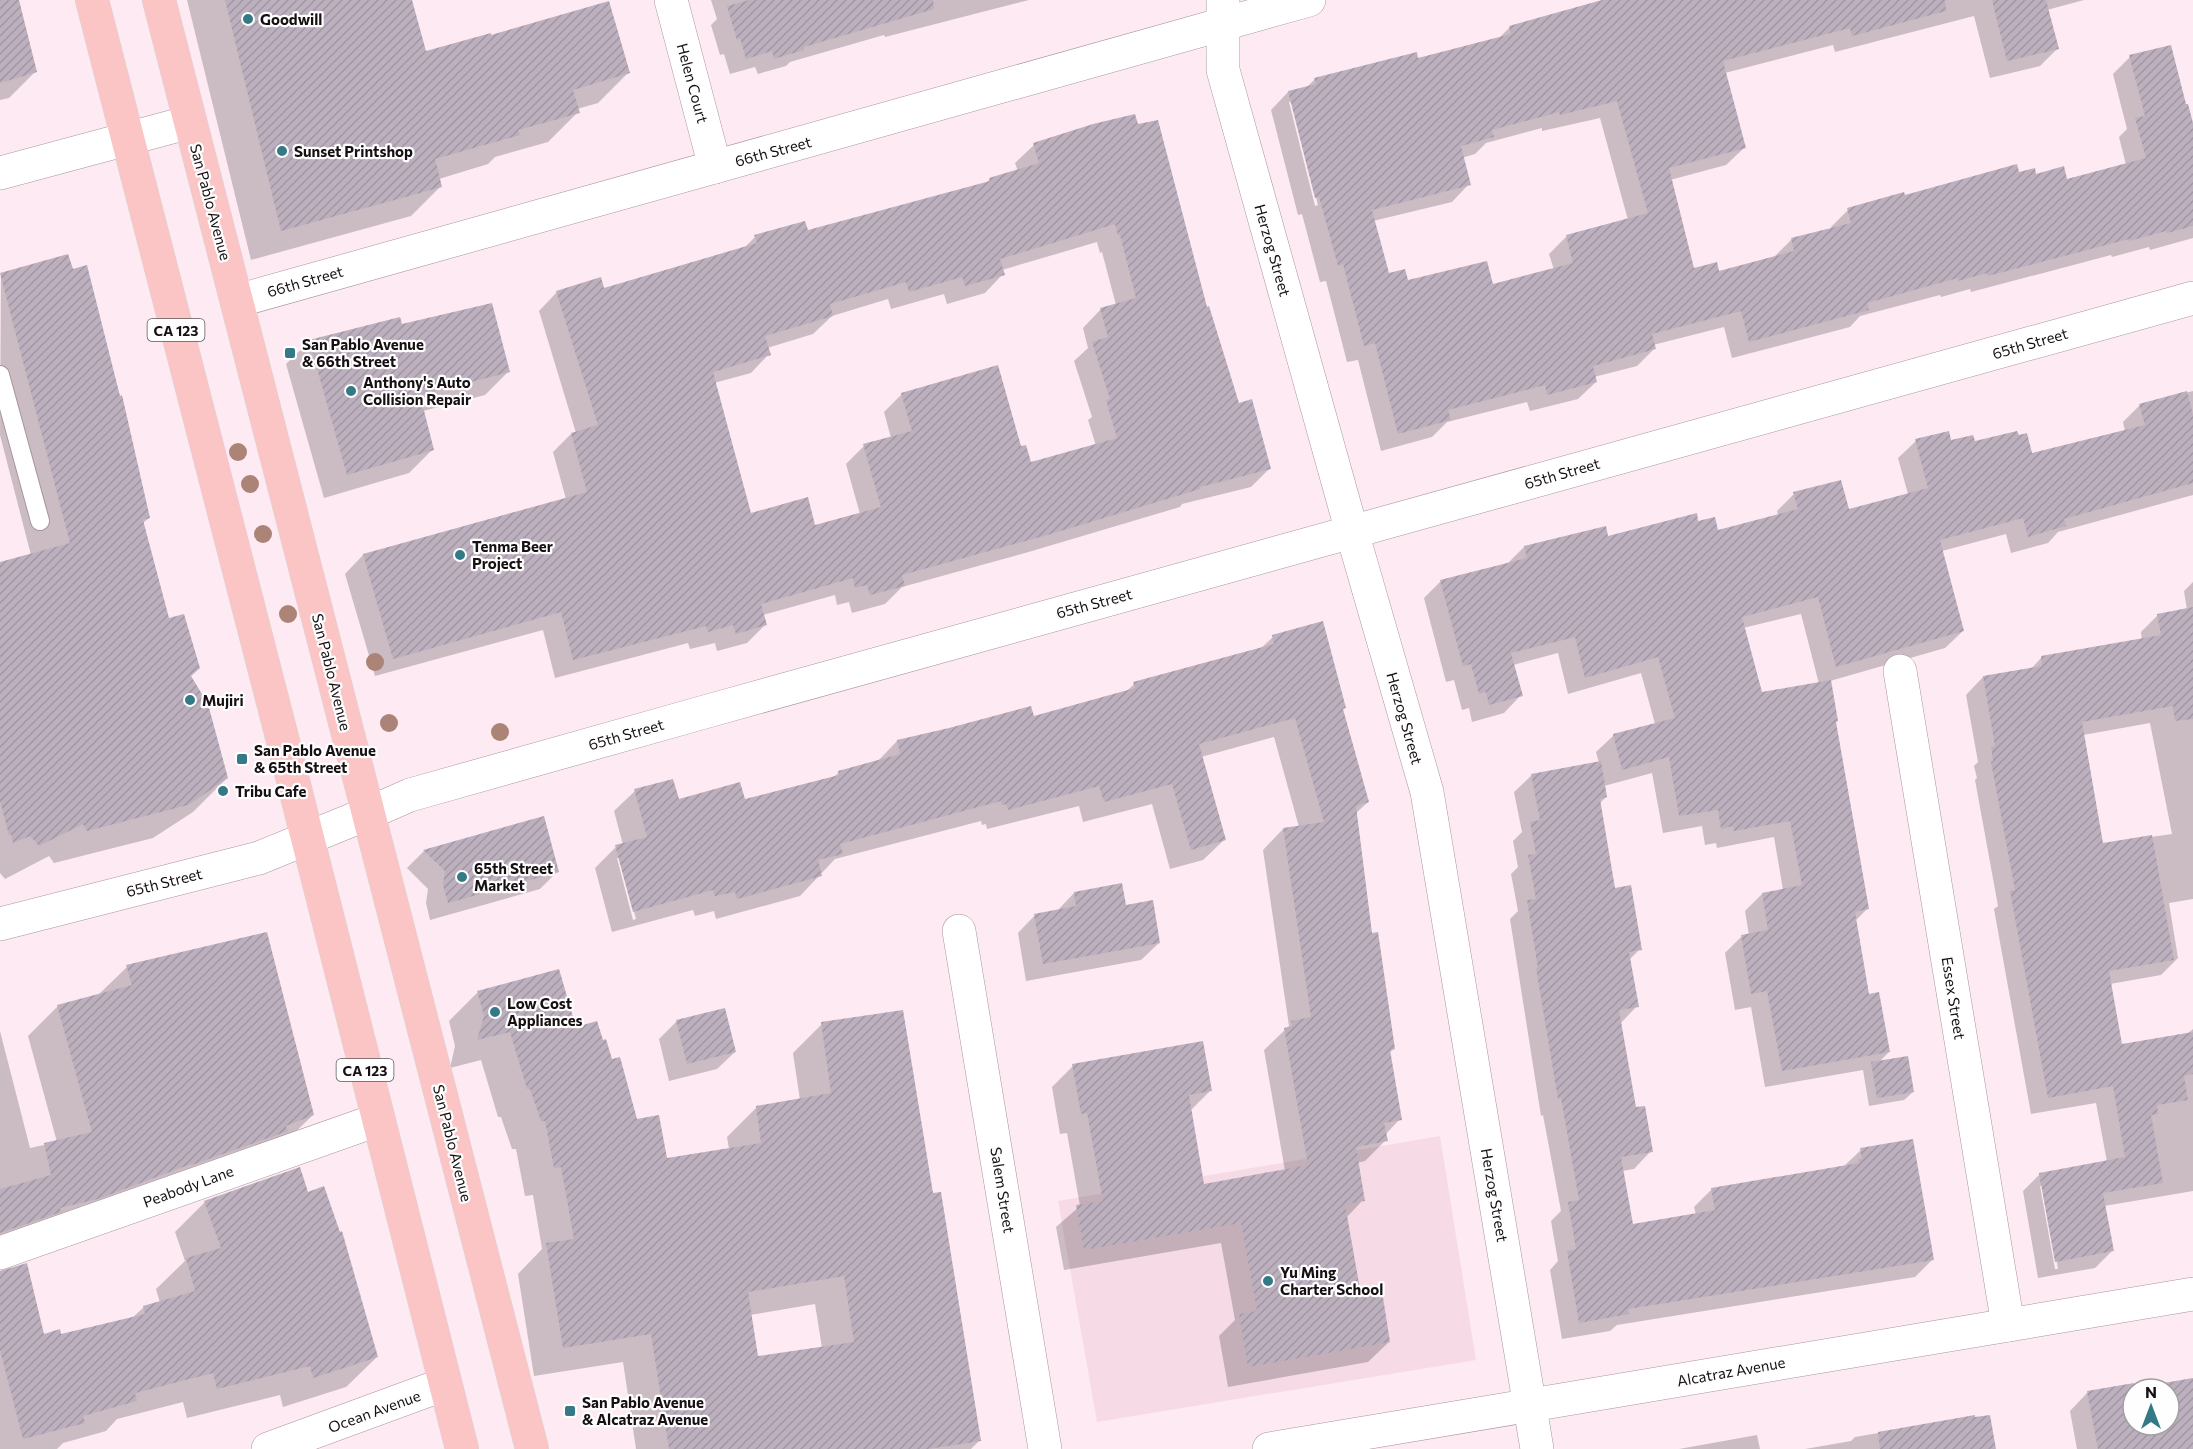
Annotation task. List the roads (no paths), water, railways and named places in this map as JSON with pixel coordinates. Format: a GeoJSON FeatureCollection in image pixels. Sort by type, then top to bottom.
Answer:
{"type":"FeatureCollection","features":[{"type":"Feature","properties":{"kind":"main road","name":"CA 123"},"geometry":{"type":"LineString","coordinates":[[92,0],[462,1449]]}},
{"type":"Feature","properties":{"kind":"main road","name":"San Pablo Avenue"},"geometry":{"type":"LineString","coordinates":[[159,0],[532,1449]]}},
{"type":"Feature","properties":{"kind":"street","name":"Helen Court"},"geometry":{"type":"LineString","coordinates":[[671,0],[715,167]]}},
{"type":"Feature","properties":{"kind":"street","name":"66th Street"},"geometry":{"type":"LineString","coordinates":[[237,300],[715,167],[1222,12],[1309,0]]}},
{"type":"Feature","properties":{"kind":"street","name":"Herzog Street"},"geometry":{"type":"LineString","coordinates":[[1222,12],[1222,70],[1427,792],[1537,1449]]}},
{"type":"Feature","properties":{"kind":"street"},"geometry":{"type":"LineString","coordinates":[[0,173],[190,122]]}},
{"type":"Feature","properties":{"kind":"street","name":"65th Street"},"geometry":{"type":"LineString","coordinates":[[0,924],[260,858],[421,792],[2193,298]]}},
{"type":"Feature","properties":{"kind":"street","name":"Essex Street"},"geometry":{"type":"LineString","coordinates":[[1900,671],[2008,1325]]}},
{"type":"Feature","properties":{"kind":"street","name":"Salem Street"},"geometry":{"type":"LineString","coordinates":[[959,931],[1046,1449]]}},
{"type":"Feature","properties":{"kind":"street","name":"Peabody Lane"},"geometry":{"type":"LineString","coordinates":[[0,1253],[377,1120]]}},
{"type":"Feature","properties":{"kind":"street","name":"Alcatraz Avenue"},"geometry":{"type":"LineString","coordinates":[[1269,1449],[2193,1294]]}},
{"type":"Feature","properties":{"kind":"street","name":"Ocean Avenue"},"geometry":{"type":"LineString","coordinates":[[268,1449],[445,1384]]}},
{"type":"Feature","properties":{"kind":"lane"},"geometry":{"type":"LineString","coordinates":[[0,375],[40,522]]}},
{"type":"Feature","properties":{"kind":"place","name":"Goodwill"},"geometry":{"type":"Point","coordinates":[248,19]}},
{"type":"Feature","properties":{"kind":"place","name":"Sunset Printshop"},"geometry":{"type":"Point","coordinates":[282,151]}},
{"type":"Feature","properties":{"kind":"place","name":"San Pablo Avenue & 66th Street"},"geometry":{"type":"Point","coordinates":[290,353]}},
{"type":"Feature","properties":{"kind":"place","name":"Anthony's Auto Collision Repair"},"geometry":{"type":"Point","coordinates":[351,391]}},
{"type":"Feature","properties":{"kind":"place","name":"Tenma Beer Project"},"geometry":{"type":"Point","coordinates":[460,555]}},
{"type":"Feature","properties":{"kind":"place","name":"Mujiri"},"geometry":{"type":"Point","coordinates":[190,700]}},
{"type":"Feature","properties":{"kind":"place","name":"San Pablo Avenue & 65th Street"},"geometry":{"type":"Point","coordinates":[242,759]}},
{"type":"Feature","properties":{"kind":"place","name":"Tribu Cafe"},"geometry":{"type":"Point","coordinates":[223,791]}},
{"type":"Feature","properties":{"kind":"place","name":"65th Street Market"},"geometry":{"type":"Point","coordinates":[462,877]}},
{"type":"Feature","properties":{"kind":"place","name":"Low Cost Appliances"},"geometry":{"type":"Point","coordinates":[495,1012]}},
{"type":"Feature","properties":{"kind":"place","name":"Yu Ming Charter School"},"geometry":{"type":"Point","coordinates":[1268,1281]}},
{"type":"Feature","properties":{"kind":"place","name":"San Pablo Avenue & Alcatraz Avenue"},"geometry":{"type":"Point","coordinates":[570,1411]}}]}
